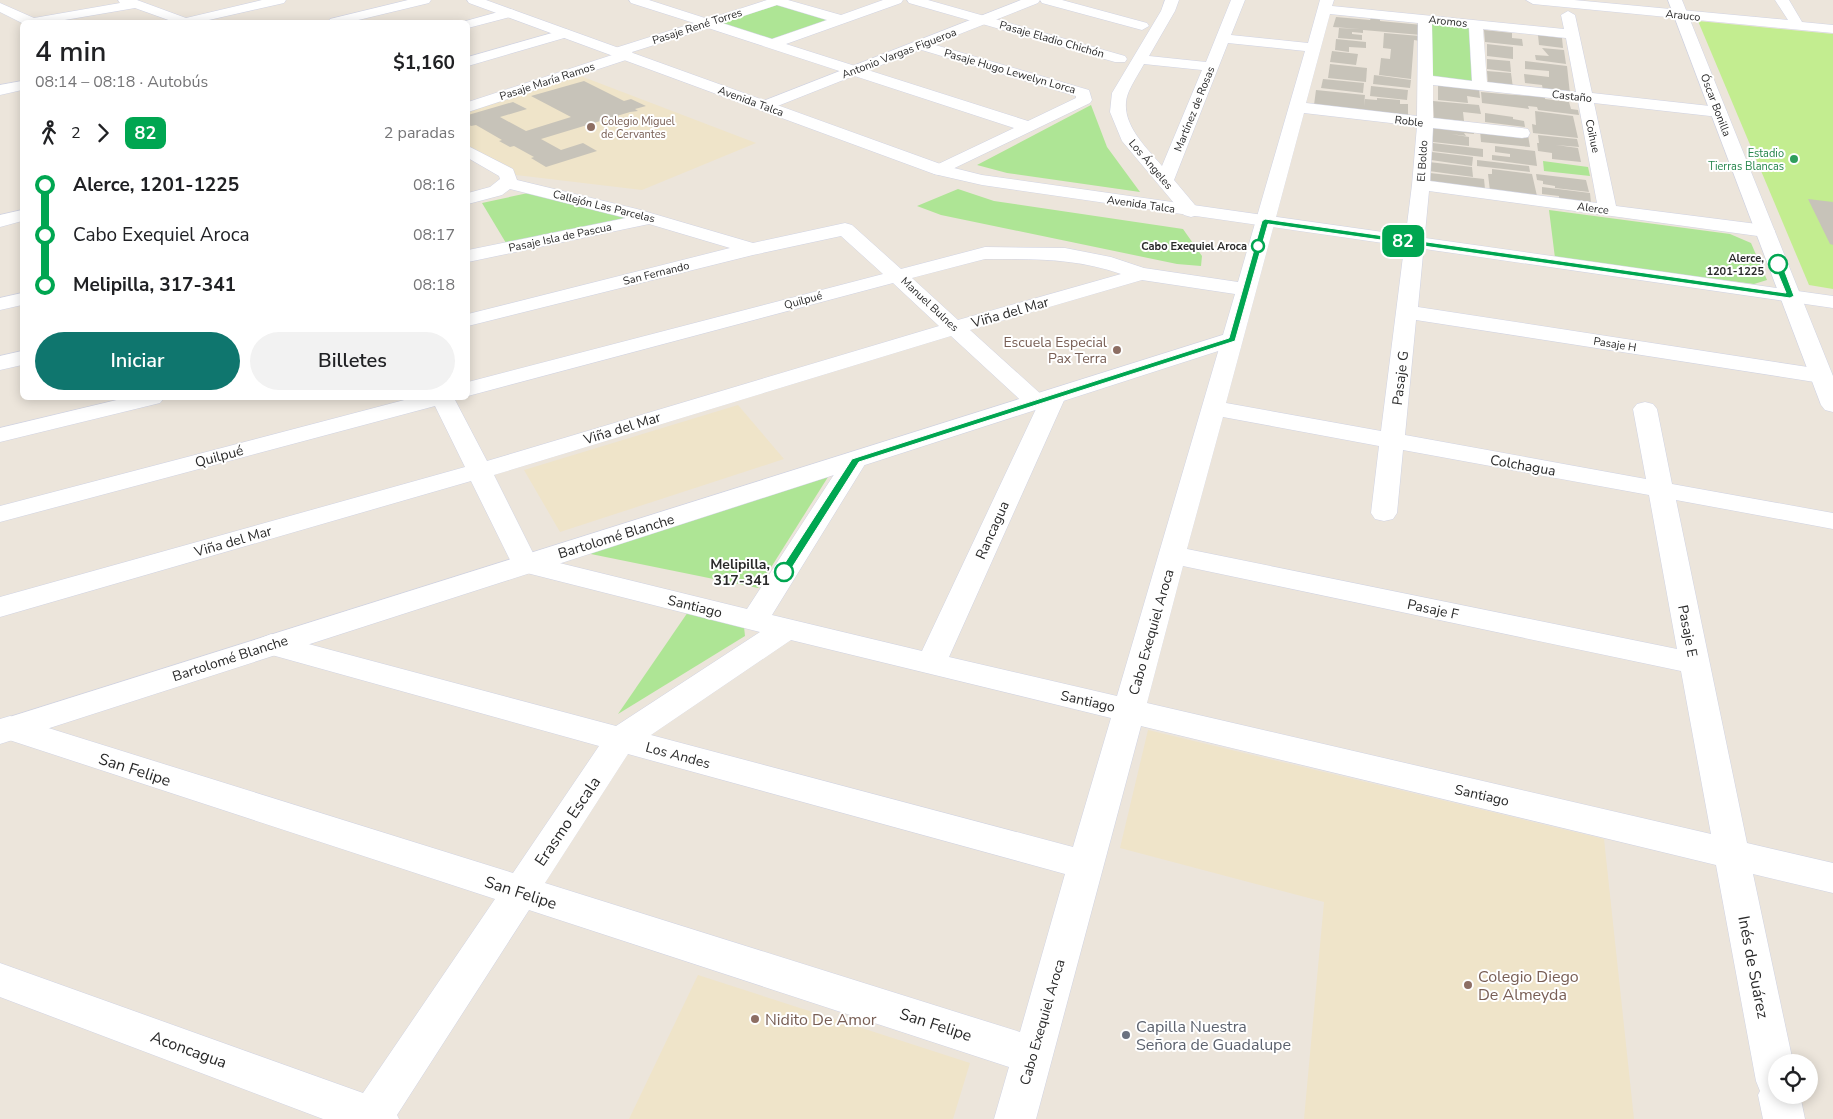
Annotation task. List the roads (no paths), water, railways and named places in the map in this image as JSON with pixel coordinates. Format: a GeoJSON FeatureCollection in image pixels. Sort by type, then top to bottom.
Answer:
{"type":"FeatureCollection","features":[{"type":"Feature","properties":{"kind":"street"},"geometry":{"type":"LineString","coordinates":[[193,20],[279,0]]}},
{"type":"Feature","properties":{"kind":"street"},"geometry":{"type":"LineString","coordinates":[[343,20],[424,0]]}},
{"type":"Feature","properties":{"kind":"street","name":"Avenida Talca"},"geometry":{"type":"LineString","coordinates":[[474,0],[940,170],[1014,186],[1833,302]]}},
{"type":"Feature","properties":{"kind":"street"},"geometry":{"type":"LineString","coordinates":[[636,0],[1029,128]]}},
{"type":"Feature","properties":{"kind":"street"},"geometry":{"type":"LineString","coordinates":[[775,0],[840,19]]}},
{"type":"Feature","properties":{"kind":"street","name":"Pasaje René Torres"},"geometry":{"type":"LineString","coordinates":[[622,54],[775,0]]}},
{"type":"Feature","properties":{"kind":"street"},"geometry":{"type":"LineString","coordinates":[[772,44],[896,0]]}},
{"type":"Feature","properties":{"kind":"street","name":"Pasaje Eladio Chichón"},"geometry":{"type":"LineString","coordinates":[[914,0],[1120,59]]}},
{"type":"Feature","properties":{"kind":"street","name":"Antonio Vargas Figueroa"},"geometry":{"type":"LineString","coordinates":[[764,106],[1033,0]]}},
{"type":"Feature","properties":{"kind":"street"},"geometry":{"type":"LineString","coordinates":[[1047,0],[1142,26]]}},
{"type":"Feature","properties":{"kind":"street","name":"Los Ángeles"},"geometry":{"type":"LineString","coordinates":[[1172,0],[1168,11],[1120,93],[1118,112],[1128,137],[1191,211]]}},
{"type":"Feature","properties":{"kind":"street","name":"Martínez de Rosas"},"geometry":{"type":"LineString","coordinates":[[1165,181],[1238,0]]}},
{"type":"Feature","properties":{"kind":"street","name":"Arauco"},"geometry":{"type":"LineString","coordinates":[[1533,0],[1678,7],[1798,26],[1833,29]]}},
{"type":"Feature","properties":{"kind":"street"},"geometry":{"type":"LineString","coordinates":[[1782,0],[1798,26]]}},
{"type":"Feature","properties":{"kind":"street"},"geometry":{"type":"LineString","coordinates":[[42,20],[133,2],[179,20]]}},
{"type":"Feature","properties":{"kind":"street","name":"Coihue"},"geometry":{"type":"LineString","coordinates":[[1566,3],[1608,210]]}},
{"type":"Feature","properties":{"kind":"street","name":"Aromos"},"geometry":{"type":"LineString","coordinates":[[1325,4],[1425,19],[1572,34]]}},
{"type":"Feature","properties":{"kind":"street","name":"Cabo Exequiel Aroca"},"geometry":{"type":"LineString","coordinates":[[1015,1119],[1325,4]]}},
{"type":"Feature","properties":{"kind":"street"},"geometry":{"type":"LineString","coordinates":[[0,7],[28,20]]}},
{"type":"Feature","properties":{"kind":"street","name":"Óscar Bonilla"},"geometry":{"type":"LineString","coordinates":[[1678,7],[1833,405]]}},
{"type":"Feature","properties":{"kind":"street"},"geometry":{"type":"LineString","coordinates":[[470,23],[509,13]]}},
{"type":"Feature","properties":{"kind":"street","name":"El Boldo"},"geometry":{"type":"LineString","coordinates":[[1416,243],[1425,122],[1425,19]]}},
{"type":"Feature","properties":{"kind":"street"},"geometry":{"type":"LineString","coordinates":[[8,27],[20,24]]}},
{"type":"Feature","properties":{"kind":"street"},"geometry":{"type":"LineString","coordinates":[[1476,24],[1480,86]]}},
{"type":"Feature","properties":{"kind":"street"},"geometry":{"type":"LineString","coordinates":[[470,61],[566,33]]}},
{"type":"Feature","properties":{"kind":"street"},"geometry":{"type":"LineString","coordinates":[[1223,38],[1313,48]]}},
{"type":"Feature","properties":{"kind":"street","name":"Pasaje Hugo Lewelyn Lorca"},"geometry":{"type":"LineString","coordinates":[[920,44],[1083,93],[1084,100],[940,170]]}},
{"type":"Feature","properties":{"kind":"street","name":"Pasaje María Ramos"},"geometry":{"type":"LineString","coordinates":[[470,106],[622,54]]}},
{"type":"Feature","properties":{"kind":"street"},"geometry":{"type":"LineString","coordinates":[[1141,59],[1211,67]]}},
{"type":"Feature","properties":{"kind":"street","name":"Castaño"},"geometry":{"type":"LineString","coordinates":[[1425,80],[1719,112]]}},
{"type":"Feature","properties":{"kind":"street"},"geometry":{"type":"LineString","coordinates":[[0,90],[20,86]]}},
{"type":"Feature","properties":{"kind":"street","name":"Roble"},"geometry":{"type":"LineString","coordinates":[[1297,107],[1522,133]]}},
{"type":"Feature","properties":{"kind":"street"},"geometry":{"type":"LineString","coordinates":[[470,152],[507,173],[509,178],[508,183],[496,191],[470,198]]}},
{"type":"Feature","properties":{"kind":"street","name":"Callejón Las Parcelas"},"geometry":{"type":"LineString","coordinates":[[508,183],[587,200],[653,218],[752,249]]}},
{"type":"Feature","properties":{"kind":"street","name":"Alerce"},"geometry":{"type":"LineString","coordinates":[[1421,184],[1765,231]]}},
{"type":"Feature","properties":{"kind":"street"},"geometry":{"type":"LineString","coordinates":[[0,221],[20,216]]}},
{"type":"Feature","properties":{"kind":"street","name":"Pasaje Isla de Pascua"},"geometry":{"type":"LineString","coordinates":[[470,256],[653,218]]}},
{"type":"Feature","properties":{"kind":"street","name":"San Fernando"},"geometry":{"type":"LineString","coordinates":[[470,320],[752,249],[845,228]]}},
{"type":"Feature","properties":{"kind":"street","name":"Manuel Bulnes"},"geometry":{"type":"LineString","coordinates":[[845,228],[955,328],[1045,399]]}},
{"type":"Feature","properties":{"kind":"street","name":"Pasaje G"},"geometry":{"type":"LineString","coordinates":[[1384,513],[1416,243]]}},
{"type":"Feature","properties":{"kind":"street","name":"Quilpué"},"geometry":{"type":"LineString","coordinates":[[470,389],[986,253],[1065,254],[1104,261],[1141,274]]}},
{"type":"Feature","properties":{"kind":"street","name":"Viña del Mar"},"geometry":{"type":"LineString","coordinates":[[0,607],[480,471],[1141,274],[1246,289]]}},
{"type":"Feature","properties":{"kind":"street"},"geometry":{"type":"LineString","coordinates":[[0,304],[20,299]]}},
{"type":"Feature","properties":{"kind":"street","name":"Pasaje H"},"geometry":{"type":"LineString","coordinates":[[1408,312],[1821,376]]}},
{"type":"Feature","properties":{"kind":"street","name":"Bartolomé Blanche"},"geometry":{"type":"LineString","coordinates":[[5,730],[271,644],[855,461],[1232,339]]}},
{"type":"Feature","properties":{"kind":"street"},"geometry":{"type":"LineString","coordinates":[[0,363],[20,358]]}},
{"type":"Feature","properties":{"kind":"street","name":"Rancagua"},"geometry":{"type":"LineString","coordinates":[[931,664],[1045,399]]}},
{"type":"Feature","properties":{"kind":"street"},"geometry":{"type":"LineString","coordinates":[[0,435],[144,400]]}},
{"type":"Feature","properties":{"kind":"street","name":"Quilpué"},"geometry":{"type":"LineString","coordinates":[[0,514],[429,400]]}},
{"type":"Feature","properties":{"kind":"street"},"geometry":{"type":"LineString","coordinates":[[444,400],[525,564]]}},
{"type":"Feature","properties":{"kind":"street","name":"Colchagua"},"geometry":{"type":"LineString","coordinates":[[1213,408],[1833,522]]}},
{"type":"Feature","properties":{"kind":"street","name":"Pasaje E"},"geometry":{"type":"LineString","coordinates":[[1645,409],[1731,854]]}},
{"type":"Feature","properties":{"kind":"street"},"geometry":{"type":"LineString","coordinates":[[754,620],[855,461]]}},
{"type":"Feature","properties":{"kind":"street","name":"Pasaje F"},"geometry":{"type":"LineString","coordinates":[[1172,555],[1694,663]]}},
{"type":"Feature","properties":{"kind":"street","name":"Santiago"},"geometry":{"type":"LineString","coordinates":[[525,564],[931,664],[1833,878]]}},
{"type":"Feature","properties":{"kind":"street","name":"Erasmo Escala"},"geometry":{"type":"LineString","coordinates":[[373,1118],[520,891],[622,739],[786,629]]}},
{"type":"Feature","properties":{"kind":"street","name":"Los Andes"},"geometry":{"type":"LineString","coordinates":[[271,644],[1086,865]]}},
{"type":"Feature","properties":{"kind":"street","name":"San Felipe"},"geometry":{"type":"LineString","coordinates":[[5,730],[1033,1054]]}},
{"type":"Feature","properties":{"kind":"street","name":"Inés de Suárez"},"geometry":{"type":"LineString","coordinates":[[1731,854],[1771,1054]]}},
{"type":"Feature","properties":{"kind":"street","name":"Aconcagua"},"geometry":{"type":"LineString","coordinates":[[0,980],[373,1118]]}},
{"type":"Feature","properties":{"kind":"street"},"geometry":{"type":"LineString","coordinates":[[1781,1104],[1784,1119]]}},
{"type":"Feature","properties":{"kind":"place","name":"Colegio Miguel de Cervantes"},"geometry":{"type":"Point","coordinates":[591,127]}},
{"type":"Feature","properties":{"kind":"place","name":"Estadio Tierras Blancas"},"geometry":{"type":"Point","coordinates":[1794,159]}},
{"type":"Feature","properties":{"kind":"place","name":"Cabo Exequiel Aroca"},"geometry":{"type":"Point","coordinates":[1258,246]}},
{"type":"Feature","properties":{"kind":"place","name":"Alerce, 1201-1225"},"geometry":{"type":"Point","coordinates":[1778,264]}},
{"type":"Feature","properties":{"kind":"place","name":"Escuela Especial Pax Terra"},"geometry":{"type":"Point","coordinates":[1117,350]}},
{"type":"Feature","properties":{"kind":"place","name":"Melipilla, 317-341"},"geometry":{"type":"Point","coordinates":[784,572]}},
{"type":"Feature","properties":{"kind":"place","name":"Colegio Diego De Almeyda"},"geometry":{"type":"Point","coordinates":[1468,985]}},
{"type":"Feature","properties":{"kind":"place","name":"Nidito De Amor"},"geometry":{"type":"Point","coordinates":[755,1019]}},
{"type":"Feature","properties":{"kind":"place","name":"Capilla Nuestra Señora de Guadalupe"},"geometry":{"type":"Point","coordinates":[1126,1035]}}]}
